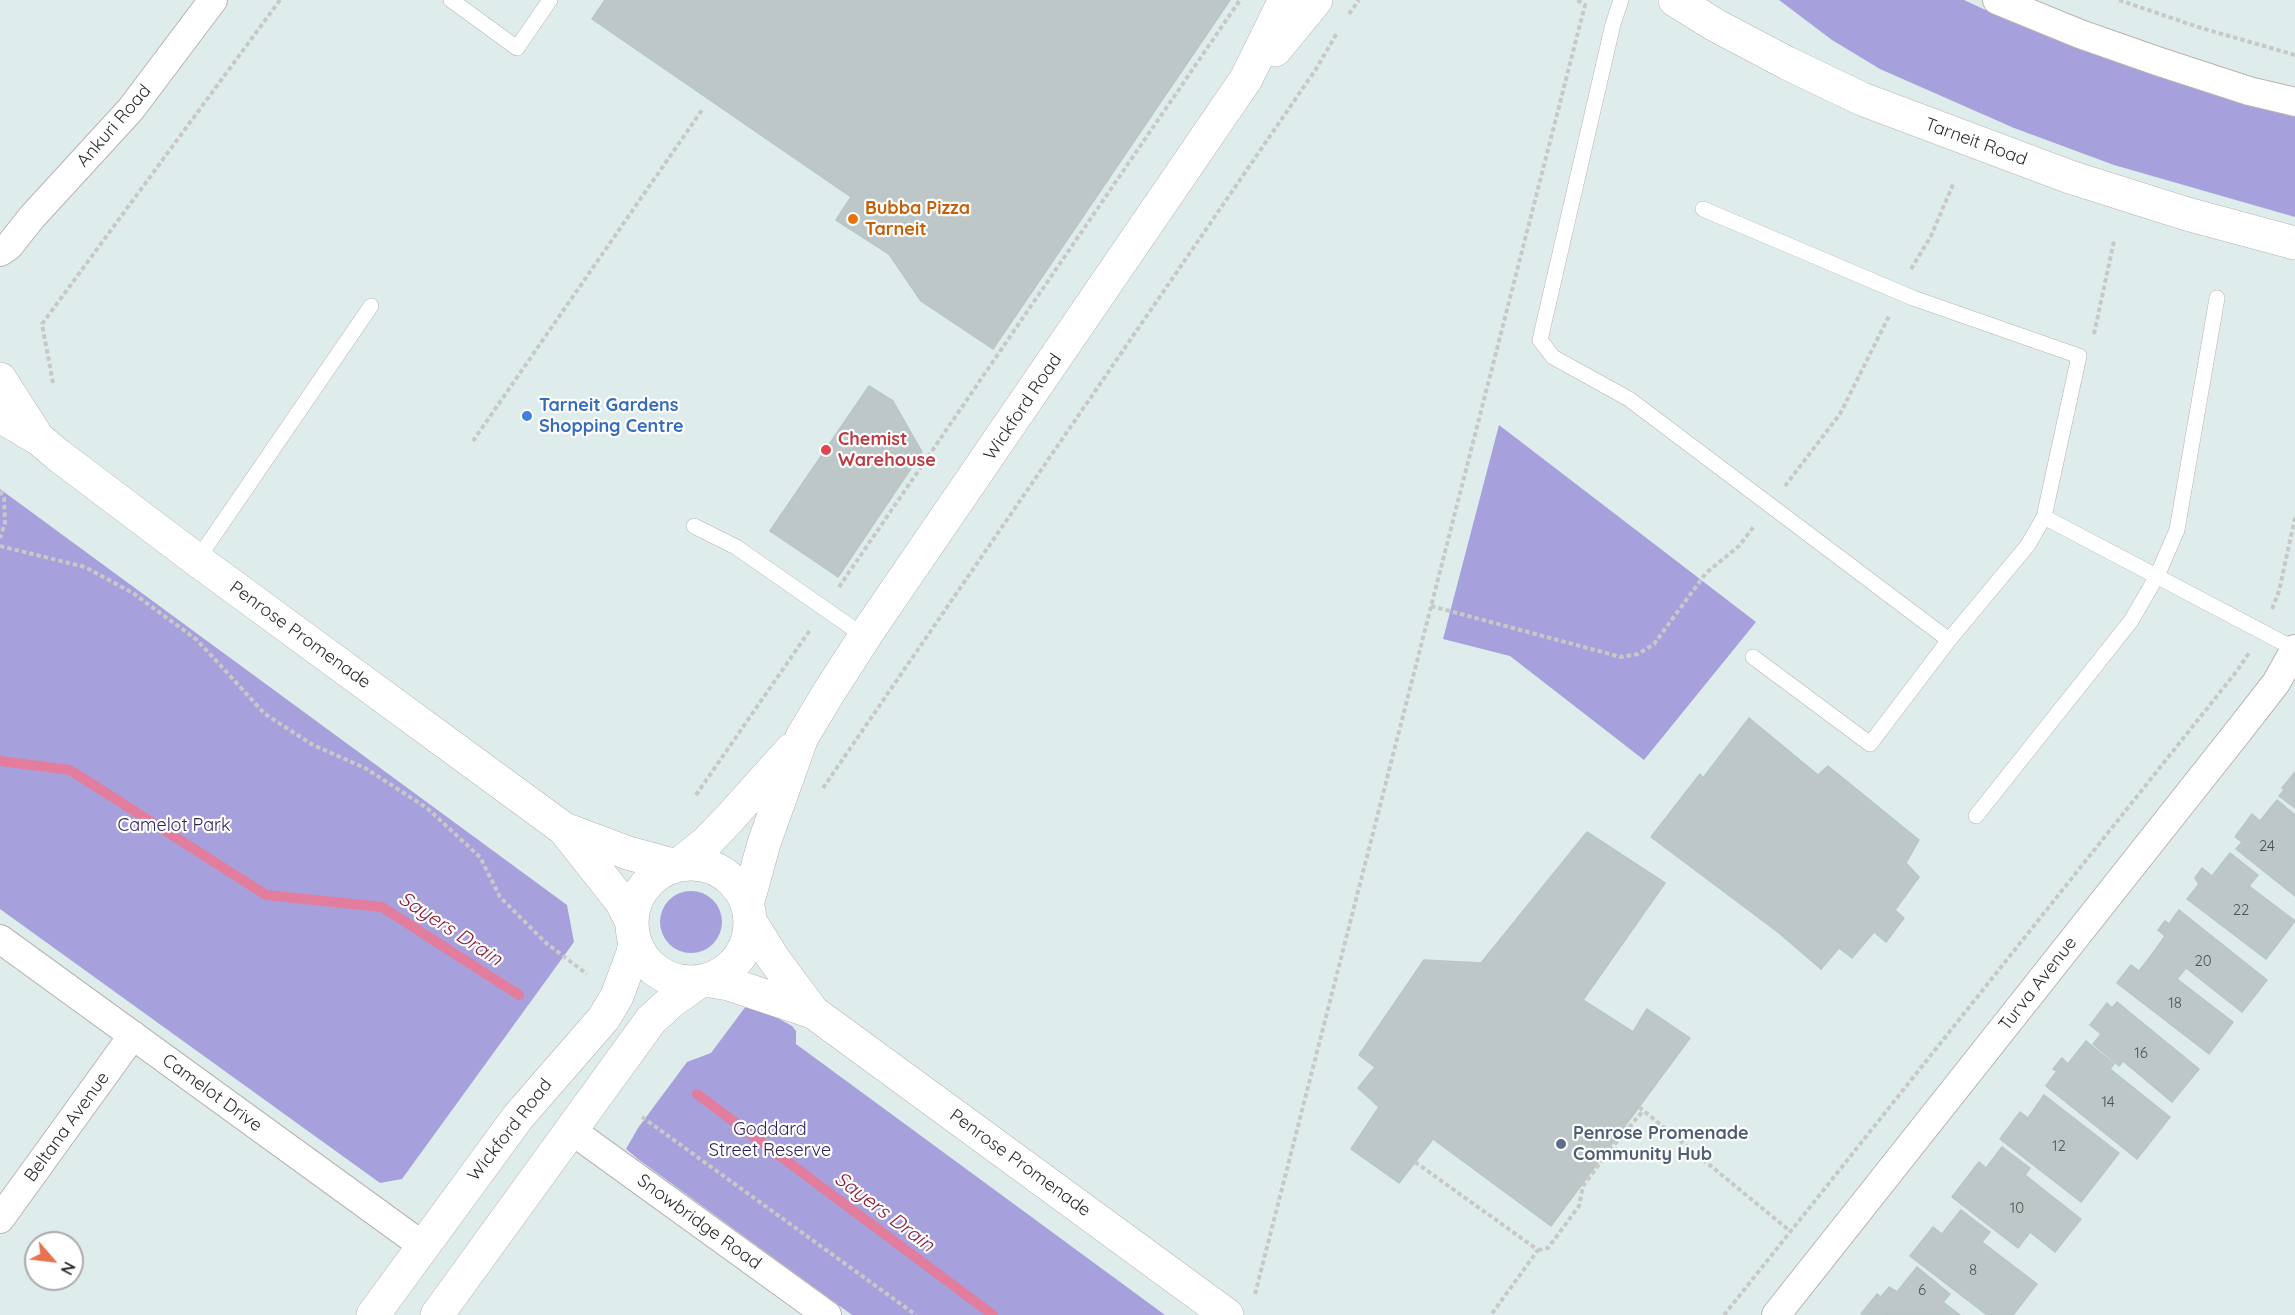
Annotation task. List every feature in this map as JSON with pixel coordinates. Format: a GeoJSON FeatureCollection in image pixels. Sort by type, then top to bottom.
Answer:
{"type":"FeatureCollection","features":[{"type":"Feature","properties":{"kind":"street","name":"Ankuri Road"},"geometry":{"type":"LineString","coordinates":[[3,256],[32,217],[131,109],[213,0]]}},
{"type":"Feature","properties":{"kind":"street","name":"Wickford Road"},"geometry":{"type":"LineString","coordinates":[[677,866],[706,843],[802,737],[864,636],[1246,79],[1285,0]]}},
{"type":"Feature","properties":{"kind":"street","name":"Wickford Road"},"geometry":{"type":"LineString","coordinates":[[1246,79],[1276,50],[1316,0]]}},
{"type":"Feature","properties":{"kind":"street","name":"Tarneit Road"},"geometry":{"type":"LineString","coordinates":[[1675,0],[1787,63],[1873,103],[2070,177],[2187,214],[2295,243]]}},
{"type":"Feature","properties":{"kind":"street"},"geometry":{"type":"LineString","coordinates":[[1997,0],[2080,34],[2157,61],[2249,91],[2295,102]]}},
{"type":"Feature","properties":{"kind":"street","name":"Penrose Promenade"},"geometry":{"type":"LineString","coordinates":[[0,379],[39,438],[58,456],[564,829],[621,901],[633,931]]}},
{"type":"Feature","properties":{"kind":"street","name":"Penrose Promenade"},"geometry":{"type":"LineString","coordinates":[[0,416],[39,438]]}},
{"type":"Feature","properties":{"kind":"street","name":"Turva Avenue"},"geometry":{"type":"LineString","coordinates":[[1776,1315],[2276,683],[2295,649]]}},
{"type":"Feature","properties":{"kind":"street","name":"Wickford Road"},"geometry":{"type":"LineString","coordinates":[[749,913],[764,843],[802,737]]}},
{"type":"Feature","properties":{"kind":"street","name":"Penrose Promenade"},"geometry":{"type":"LineString","coordinates":[[564,829],[628,853],[677,866]]}},
{"type":"Feature","properties":{"kind":"street"},"geometry":{"type":"LineString","coordinates":[[437,1315],[651,1020],[672,1001],[703,980],[725,971],[739,957],[747,939],[749,913],[737,886],[720,872],[700,865],[668,868],[648,883],[636,903],[633,931],[645,960],[663,975],[678,981],[703,980]]}},
{"type":"Feature","properties":{"kind":"street","name":"Penrose Promenade"},"geometry":{"type":"LineString","coordinates":[[749,913],[773,958],[813,1012],[1227,1315]]}},
{"type":"Feature","properties":{"kind":"street","name":"Wickford Road"},"geometry":{"type":"LineString","coordinates":[[373,1315],[518,1117],[603,1018],[617,996],[633,953],[633,931]]}},
{"type":"Feature","properties":{"kind":"street","name":"Camelot Drive"},"geometry":{"type":"LineString","coordinates":[[0,939],[423,1246]]}},
{"type":"Feature","properties":{"kind":"street","name":"Penrose Promenade"},"geometry":{"type":"LineString","coordinates":[[703,980],[729,984],[813,1012]]}},
{"type":"Feature","properties":{"kind":"street","name":"Beltana Avenue"},"geometry":{"type":"LineString","coordinates":[[0,1219],[133,1035]]}},
{"type":"Feature","properties":{"kind":"street","name":"Snowbridge Road"},"geometry":{"type":"LineString","coordinates":[[571,1130],[827,1315]]}},
{"type":"Feature","properties":{"kind":"lane"},"geometry":{"type":"LineString","coordinates":[[451,0],[517,48],[550,0]]}},
{"type":"Feature","properties":{"kind":"lane"},"geometry":{"type":"LineString","coordinates":[[1621,0],[1613,24],[1540,340],[1552,357],[1629,399],[1949,640]]}},
{"type":"Feature","properties":{"kind":"lane"},"geometry":{"type":"LineString","coordinates":[[1703,209],[1913,298],[2079,356],[2044,517],[2028,545],[1949,640],[1870,744],[1753,657]]}},
{"type":"Feature","properties":{"kind":"lane"},"geometry":{"type":"LineString","coordinates":[[1976,816],[2131,621],[2157,576],[2177,530],[2217,298]]}},
{"type":"Feature","properties":{"kind":"lane"},"geometry":{"type":"LineString","coordinates":[[197,560],[371,306]]}},
{"type":"Feature","properties":{"kind":"lane"},"geometry":{"type":"LineString","coordinates":[[2044,517],[2295,649]]}},
{"type":"Feature","properties":{"kind":"lane"},"geometry":{"type":"LineString","coordinates":[[694,526],[736,547],[864,636]]}},
{"type":"Feature","properties":{"kind":"path"},"geometry":{"type":"LineString","coordinates":[[53,383],[42,324],[280,0]]}},
{"type":"Feature","properties":{"kind":"path"},"geometry":{"type":"LineString","coordinates":[[696,795],[1240,0]]}},
{"type":"Feature","properties":{"kind":"path"},"geometry":{"type":"LineString","coordinates":[[1348,17],[1359,0]]}},
{"type":"Feature","properties":{"kind":"path"},"geometry":{"type":"LineString","coordinates":[[1254,1296],[1586,5],[1577,0]]}},
{"type":"Feature","properties":{"kind":"path"},"geometry":{"type":"LineString","coordinates":[[2119,0],[2210,31],[2295,55]]}},
{"type":"Feature","properties":{"kind":"path"},"geometry":{"type":"LineString","coordinates":[[818,795],[1316,69],[1342,26]]}},
{"type":"Feature","properties":{"kind":"path"},"geometry":{"type":"LineString","coordinates":[[474,441],[702,110]]}},
{"type":"Feature","properties":{"kind":"path"},"geometry":{"type":"LineString","coordinates":[[2079,356],[2094,335],[2114,241]]}},
{"type":"Feature","properties":{"kind":"path"},"geometry":{"type":"LineString","coordinates":[[0,491],[4,498],[5,523],[0,538]]}},
{"type":"Feature","properties":{"kind":"path"},"geometry":{"type":"LineString","coordinates":[[1724,1315],[2236,672],[2262,632],[2279,591],[2295,518]]}},
{"type":"Feature","properties":{"kind":"path"},"geometry":{"type":"LineString","coordinates":[[0,546],[85,567],[133,593],[197,640],[265,714],[313,745],[365,768],[427,808],[480,857],[500,897],[538,935],[554,950],[617,996]]}},
{"type":"Feature","properties":{"kind":"path"},"geometry":{"type":"LineString","coordinates":[[1639,1107],[1790,1231]]}},
{"type":"Feature","properties":{"kind":"path"},"geometry":{"type":"LineString","coordinates":[[1491,1315],[1538,1250],[1548,1248],[1579,1206],[1583,1186],[1608,1152],[1644,1111]]}},
{"type":"Feature","properties":{"kind":"path"},"geometry":{"type":"LineString","coordinates":[[642,1116],[916,1315]]}},
{"type":"Feature","properties":{"kind":"path"},"geometry":{"type":"LineString","coordinates":[[1415,1162],[1538,1250]]}},
{"type":"Feature","properties":{"kind":"green space"},"geometry":{"type":"Polygon","coordinates":[[[1779,0],[1964,0],[1992,13],[2249,105],[2295,117],[2295,217],[2114,165],[2014,128],[1880,69],[1832,40],[1779,0]]]}},
{"type":"Feature","properties":{"kind":"green space"},"geometry":{"type":"Polygon","coordinates":[[[1499,425],[1756,622],[1644,760],[1510,656],[1443,639],[1499,425]]]}},
{"type":"Feature","properties":{"kind":"green space","name":"Camelot Park"},"geometry":{"type":"Polygon","coordinates":[[[0,489],[567,905],[574,942],[402,1179],[380,1183],[0,909],[0,489]]]}},
{"type":"Feature","properties":{"kind":"green space"},"geometry":{"type":"Polygon","coordinates":[[[685,891],[697,891],[713,900],[720,910],[722,922],[720,934],[713,944],[697,953],[685,953],[674,948],[665,939],[660,928],[660,916],[665,905],[674,896],[685,891]]]}},
{"type":"Feature","properties":{"kind":"green space","name":"Goddard Street Reserve"},"geometry":{"type":"Polygon","coordinates":[[[749,1002],[792,1026],[796,1031],[796,1044],[1165,1315],[852,1315],[638,1159],[626,1149],[638,1128],[687,1062],[711,1053],[749,1002]]]}},
{"type":"Feature","properties":{"kind":"building"},"geometry":{"type":"Polygon","coordinates":[[[605,0],[1230,0],[993,349],[921,301],[889,254],[836,220],[851,197],[592,19],[605,0]]]}},
{"type":"Feature","properties":{"kind":"building"},"geometry":{"type":"Polygon","coordinates":[[[869,386],[893,401],[922,452],[838,577],[770,531],[869,386]]]}},
{"type":"Feature","properties":{"kind":"building"},"geometry":{"type":"Polygon","coordinates":[[[1749,718],[1818,775],[1828,766],[1919,840],[1906,863],[1919,877],[1895,910],[1904,918],[1886,942],[1874,932],[1852,958],[1839,948],[1821,969],[1779,933],[1651,837],[1700,774],[1703,778],[1749,718]]]}},
{"type":"Feature","properties":{"kind":"building"},"geometry":{"type":"Polygon","coordinates":[[[2295,772],[2295,808],[2279,796],[2284,790],[2282,788],[2295,772]]]}},
{"type":"Feature","properties":{"kind":"building"},"geometry":{"type":"Polygon","coordinates":[[[2277,800],[2295,815],[2295,896],[2236,849],[2242,842],[2235,837],[2252,814],[2260,821],[2277,800]]]}},
{"type":"Feature","properties":{"kind":"building"},"geometry":{"type":"Polygon","coordinates":[[[1587,832],[1665,883],[1583,1000],[1633,1032],[1647,1009],[1690,1038],[1551,1226],[1433,1139],[1399,1183],[1351,1149],[1379,1107],[1358,1088],[1375,1067],[1359,1055],[1424,960],[1481,963],[1587,832]]]}},
{"type":"Feature","properties":{"kind":"building"},"geometry":{"type":"Polygon","coordinates":[[[2230,853],[2258,875],[2249,886],[2295,921],[2266,959],[2187,899],[2199,884],[2195,878],[2202,868],[2212,876],[2230,853]]]}},
{"type":"Feature","properties":{"kind":"building"},"geometry":{"type":"Polygon","coordinates":[[[2179,910],[2267,980],[2242,1012],[2186,968],[2181,974],[2153,953],[2165,936],[2158,930],[2165,921],[2169,924],[2179,910]]]}},
{"type":"Feature","properties":{"kind":"building"},"geometry":{"type":"Polygon","coordinates":[[[2153,953],[2181,974],[2177,979],[2233,1022],[2209,1054],[2117,983],[2131,965],[2139,971],[2153,953]]]}},
{"type":"Feature","properties":{"kind":"building"},"geometry":{"type":"Polygon","coordinates":[[[2117,1002],[2199,1069],[2172,1102],[2123,1061],[2119,1066],[2093,1044],[2101,1034],[2090,1025],[2107,1003],[2112,1008],[2117,1002]]]}},
{"type":"Feature","properties":{"kind":"building"},"geometry":{"type":"Polygon","coordinates":[[[2086,1041],[2114,1064],[2110,1069],[2170,1117],[2137,1159],[2046,1086],[2057,1071],[2053,1069],[2062,1058],[2068,1064],[2086,1041]]]}},
{"type":"Feature","properties":{"kind":"building"},"geometry":{"type":"Polygon","coordinates":[[[2044,1095],[2119,1153],[2081,1202],[2000,1139],[2020,1112],[2028,1118],[2044,1095]]]}},
{"type":"Feature","properties":{"kind":"building"},"geometry":{"type":"Polygon","coordinates":[[[2002,1147],[2030,1168],[2025,1175],[2081,1219],[2055,1252],[2030,1232],[2018,1248],[1952,1197],[1979,1162],[1986,1168],[2002,1147]]]}},
{"type":"Feature","properties":{"kind":"building"},"geometry":{"type":"Polygon","coordinates":[[[1961,1210],[1990,1232],[1982,1242],[2037,1284],[2013,1315],[1987,1315],[1910,1256],[1933,1227],[1942,1234],[1961,1210]]]}},
{"type":"Feature","properties":{"kind":"building"},"geometry":{"type":"Polygon","coordinates":[[[1917,1267],[1950,1294],[1943,1302],[1960,1315],[1861,1314],[1877,1294],[1881,1297],[1889,1287],[1897,1292],[1917,1267]]]}},
{"type":"Feature","properties":{"kind":"waterway","name":"Sayers Drain"},"geometry":{"type":"LineString","coordinates":[[0,761],[70,770],[266,895],[382,907],[519,995]]}},
{"type":"Feature","properties":{"kind":"waterway","name":"Sayers Drain"},"geometry":{"type":"LineString","coordinates":[[697,1094],[993,1315]]}},
{"type":"Feature","properties":{"kind":"place","name":"Bubba Pizza Tarneit"},"geometry":{"type":"Point","coordinates":[853,219]}},
{"type":"Feature","properties":{"kind":"place","name":"Tarneit Gardens Shopping Centre"},"geometry":{"type":"Point","coordinates":[527,416]}},
{"type":"Feature","properties":{"kind":"place","name":"Chemist Warehouse"},"geometry":{"type":"Point","coordinates":[826,450]}},
{"type":"Feature","properties":{"kind":"place","name":"Penrose Promenade Community Hub"},"geometry":{"type":"Point","coordinates":[1561,1144]}}]}
